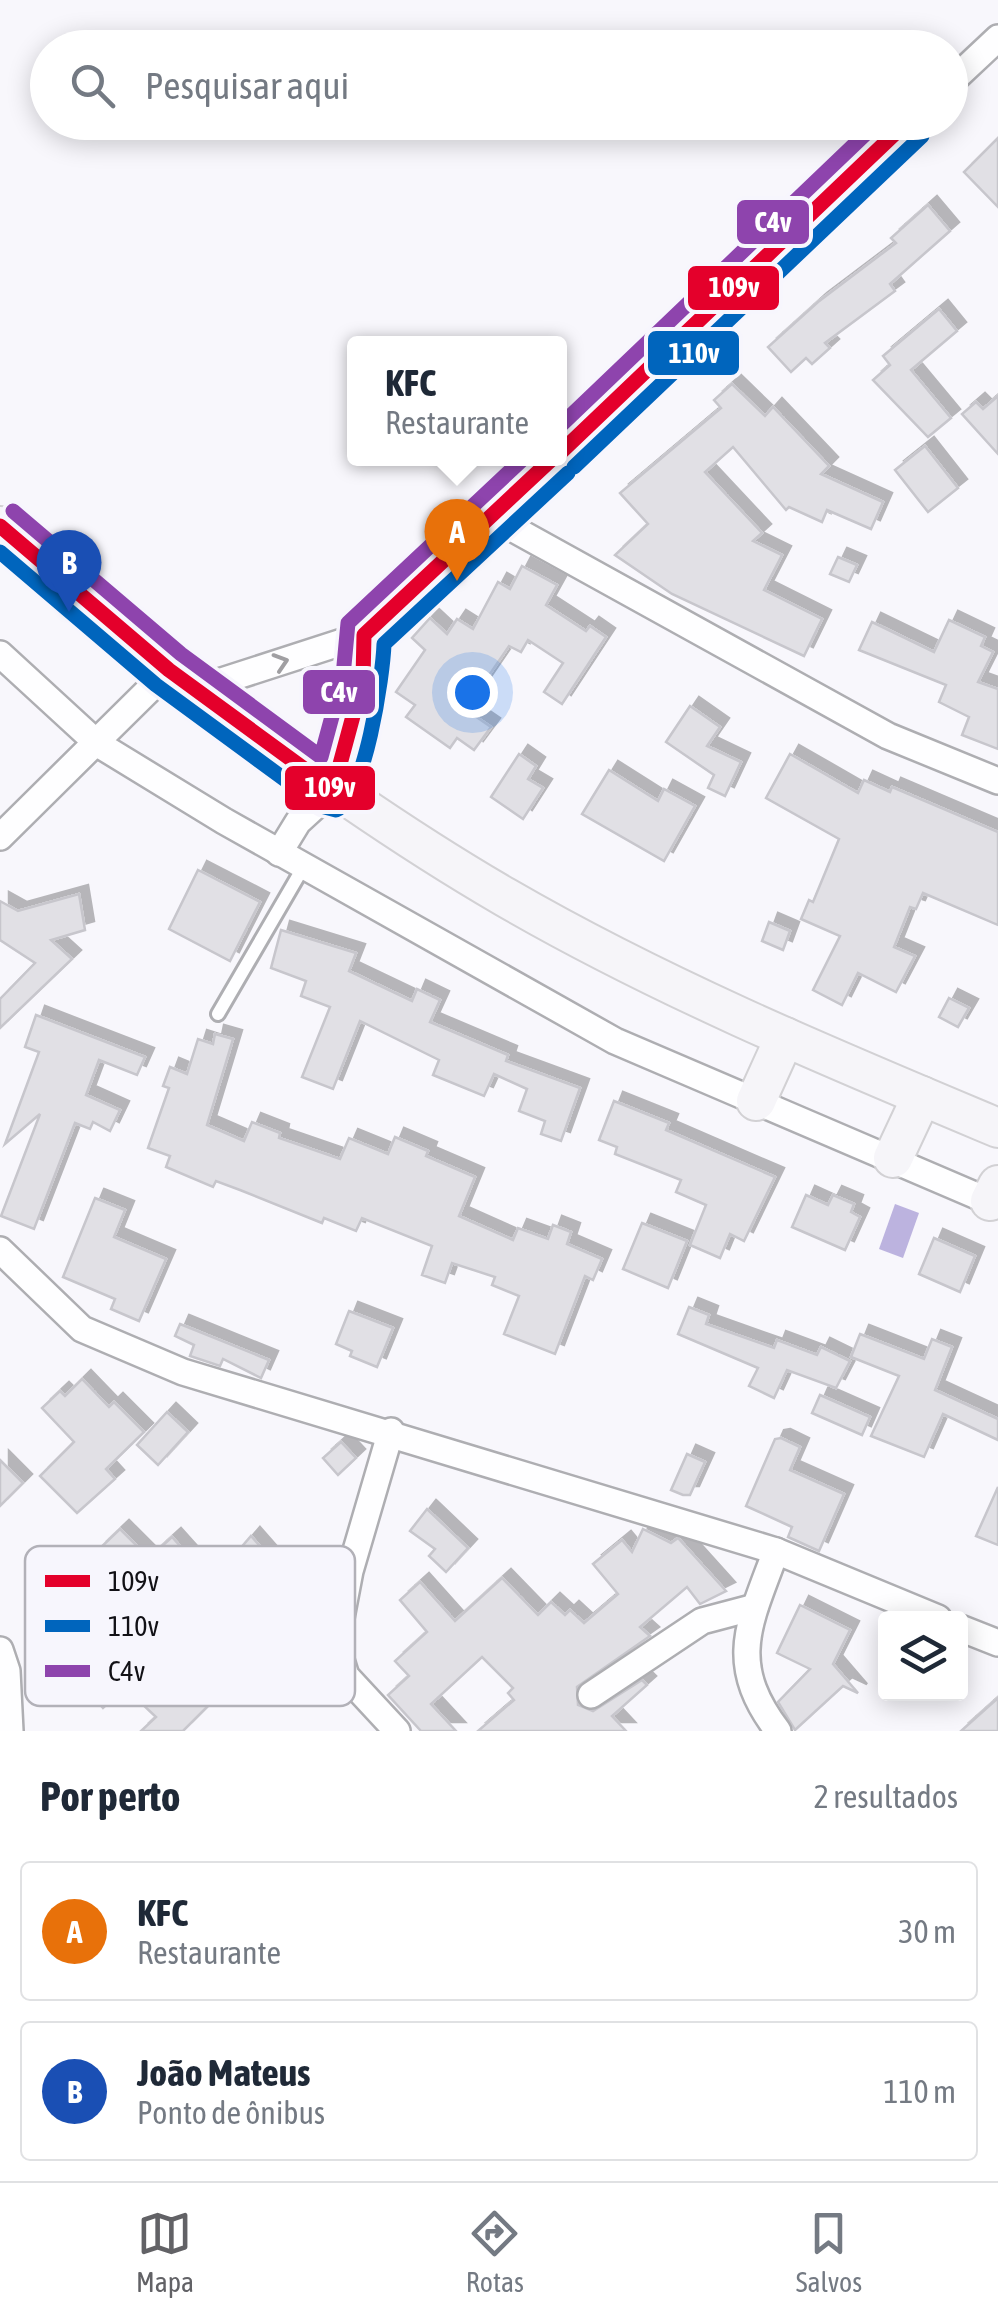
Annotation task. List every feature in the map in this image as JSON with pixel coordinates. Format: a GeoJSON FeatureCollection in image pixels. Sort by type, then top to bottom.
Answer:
{"type":"FeatureCollection","features":[{"type":"Feature","properties":{"kind":"main road"},"geometry":{"type":"LineString","coordinates":[[0,526],[183,679],[333,790],[506,898],[784,1037],[998,1128]]}},
{"type":"Feature","properties":{"kind":"main road"},"geometry":{"type":"LineString","coordinates":[[756,1101],[784,1037]]}},
{"type":"Feature","properties":{"kind":"main road"},"geometry":{"type":"LineString","coordinates":[[893,1158],[922,1096]]}},
{"type":"Feature","properties":{"kind":"street"},"geometry":{"type":"LineString","coordinates":[[968,66],[998,38]]}},
{"type":"Feature","properties":{"kind":"street"},"geometry":{"type":"LineString","coordinates":[[567,446],[889,140]]}},
{"type":"Feature","properties":{"kind":"street"},"geometry":{"type":"LineString","coordinates":[[0,837],[98,744],[183,679],[364,635],[546,466]]}},
{"type":"Feature","properties":{"kind":"street"},"geometry":{"type":"LineString","coordinates":[[492,517],[888,736],[998,781]]}},
{"type":"Feature","properties":{"kind":"street"},"geometry":{"type":"LineString","coordinates":[[279,852],[298,822],[333,790],[362,679],[364,635]]}},
{"type":"Feature","properties":{"kind":"street"},"geometry":{"type":"LineString","coordinates":[[0,654],[98,744],[279,852],[616,1041],[995,1197]]}},
{"type":"Feature","properties":{"kind":"street"},"geometry":{"type":"LineString","coordinates":[[0,1250],[82,1329],[122,1349],[183,1372],[391,1431],[776,1552],[921,1611]]}},
{"type":"Feature","properties":{"kind":"street"},"geometry":{"type":"LineString","coordinates":[[355,1554],[391,1431]]}},
{"type":"Feature","properties":{"kind":"street"},"geometry":{"type":"LineString","coordinates":[[776,1552],[755,1607],[745,1661],[752,1693],[778,1731]]}},
{"type":"Feature","properties":{"kind":"street"},"geometry":{"type":"LineString","coordinates":[[591,1695],[702,1621],[755,1607]]}},
{"type":"Feature","properties":{"kind":"street"},"geometry":{"type":"LineString","coordinates":[[968,1631],[998,1643]]}},
{"type":"Feature","properties":{"kind":"street"},"geometry":{"type":"LineString","coordinates":[[0,1650],[7,1670],[7,1721]]}},
{"type":"Feature","properties":{"kind":"street"},"geometry":{"type":"LineString","coordinates":[[355,1686],[397,1731]]}},
{"type":"Feature","properties":{"kind":"lane"},"geometry":{"type":"LineString","coordinates":[[218,1014],[304,866]]}},
{"type":"Feature","properties":{"kind":"shaded area"},"geometry":{"type":"Polygon","coordinates":[[[895,1204],[919,1213],[903,1258],[879,1249],[895,1204]]]}},
{"type":"Feature","properties":{"kind":"building"},"geometry":{"type":"Polygon","coordinates":[[[998,138],[998,207],[964,172],[998,138]]]}},
{"type":"Feature","properties":{"kind":"building"},"geometry":{"type":"Polygon","coordinates":[[[928,205],[950,231],[890,284],[895,291],[825,343],[830,348],[812,364],[806,358],[791,372],[768,347],[818,302],[896,243],[891,238],[928,205]]]}},
{"type":"Feature","properties":{"kind":"building"},"geometry":{"type":"Polygon","coordinates":[[[939,309],[957,331],[911,370],[951,418],[928,437],[873,380],[890,365],[883,356],[939,309]]]}},
{"type":"Feature","properties":{"kind":"building"},"geometry":{"type":"Polygon","coordinates":[[[732,384],[765,416],[773,407],[829,466],[821,474],[883,502],[871,529],[827,510],[822,522],[789,507],[786,510],[733,447],[705,472],[762,533],[753,541],[782,555],[764,590],[822,619],[804,656],[672,594],[615,555],[648,524],[620,493],[721,408],[714,400],[732,384]]]}},
{"type":"Feature","properties":{"kind":"building"},"geometry":{"type":"Polygon","coordinates":[[[998,396],[998,454],[962,414],[976,402],[983,409],[998,396]]]}},
{"type":"Feature","properties":{"kind":"building"},"geometry":{"type":"Polygon","coordinates":[[[925,446],[958,488],[928,512],[895,470],[925,446]]]}},
{"type":"Feature","properties":{"kind":"building"},"geometry":{"type":"Polygon","coordinates":[[[838,557],[857,565],[849,582],[830,574],[838,557]]]}},
{"type":"Feature","properties":{"kind":"building"},"geometry":{"type":"Polygon","coordinates":[[[522,566],[557,585],[546,605],[586,631],[590,626],[606,637],[562,704],[544,692],[563,663],[528,640],[521,652],[509,646],[472,700],[479,704],[472,714],[491,727],[474,750],[457,738],[450,748],[406,717],[415,705],[396,692],[425,650],[412,638],[430,618],[447,634],[457,619],[473,629],[498,582],[510,589],[522,566]]]}},
{"type":"Feature","properties":{"kind":"building"},"geometry":{"type":"Polygon","coordinates":[[[949,620],[985,637],[981,646],[993,652],[978,682],[998,689],[998,749],[962,735],[969,717],[939,702],[946,685],[859,650],[872,622],[934,652],[949,620]]]}},
{"type":"Feature","properties":{"kind":"building"},"geometry":{"type":"Polygon","coordinates":[[[690,706],[720,727],[707,746],[741,762],[725,796],[708,788],[714,775],[666,742],[690,706]]]}},
{"type":"Feature","properties":{"kind":"building"},"geometry":{"type":"Polygon","coordinates":[[[519,754],[536,766],[528,779],[543,788],[523,819],[491,797],[519,754]]]}},
{"type":"Feature","properties":{"kind":"building"},"geometry":{"type":"Polygon","coordinates":[[[790,754],[858,793],[864,780],[890,792],[892,787],[998,832],[998,925],[923,893],[916,909],[910,907],[894,947],[915,956],[896,992],[858,973],[842,1005],[813,990],[840,936],[801,919],[809,900],[813,902],[839,839],[766,798],[790,754]]]}},
{"type":"Feature","properties":{"kind":"building"},"geometry":{"type":"Polygon","coordinates":[[[609,770],[658,801],[664,789],[695,806],[664,861],[582,814],[609,770]]]}},
{"type":"Feature","properties":{"kind":"building"},"geometry":{"type":"Polygon","coordinates":[[[198,870],[260,902],[230,961],[169,929],[198,870]]]}},
{"type":"Feature","properties":{"kind":"building"},"geometry":{"type":"Polygon","coordinates":[[[79,894],[85,930],[51,940],[72,959],[0,1028],[0,999],[35,963],[0,940],[0,901],[18,911],[79,894]]]}},
{"type":"Feature","properties":{"kind":"building"},"geometry":{"type":"Polygon","coordinates":[[[769,922],[790,931],[783,950],[762,941],[769,922]]]}},
{"type":"Feature","properties":{"kind":"building"},"geometry":{"type":"Polygon","coordinates":[[[281,930],[356,953],[349,971],[412,1001],[417,989],[440,1000],[430,1022],[508,1055],[506,1061],[580,1088],[561,1141],[541,1134],[545,1121],[519,1111],[527,1089],[494,1074],[484,1096],[433,1075],[439,1060],[360,1021],[333,1089],[302,1077],[330,1007],[301,996],[306,981],[271,968],[281,930]]]}},
{"type":"Feature","properties":{"kind":"building"},"geometry":{"type":"Polygon","coordinates":[[[949,998],[969,1008],[958,1027],[939,1017],[949,998]]]}},
{"type":"Feature","properties":{"kind":"building"},"geometry":{"type":"Polygon","coordinates":[[[36,1015],[145,1057],[137,1075],[99,1060],[86,1095],[120,1110],[110,1131],[93,1122],[90,1129],[75,1123],[34,1229],[1,1216],[40,1114],[5,1144],[39,1052],[25,1047],[36,1015]]]}},
{"type":"Feature","properties":{"kind":"building"},"geometry":{"type":"Polygon","coordinates":[[[215,1034],[233,1039],[207,1125],[244,1141],[252,1122],[280,1133],[279,1138],[340,1159],[349,1138],[388,1154],[395,1137],[428,1151],[426,1156],[475,1177],[459,1216],[513,1240],[518,1228],[548,1239],[553,1225],[571,1232],[567,1244],[602,1259],[593,1280],[585,1276],[555,1354],[504,1334],[519,1296],[492,1285],[495,1277],[452,1263],[445,1283],[422,1275],[432,1246],[362,1218],[356,1231],[324,1218],[322,1223],[216,1181],[213,1187],[166,1167],[170,1156],[148,1148],[169,1088],[163,1086],[170,1067],[187,1074],[198,1039],[213,1044],[215,1034]]]}},
{"type":"Feature","properties":{"kind":"building"},"geometry":{"type":"Polygon","coordinates":[[[614,1101],[669,1123],[666,1130],[775,1177],[744,1241],[730,1234],[720,1258],[690,1245],[706,1205],[676,1192],[681,1180],[615,1154],[617,1147],[599,1140],[614,1101]]]}},
{"type":"Feature","properties":{"kind":"building"},"geometry":{"type":"Polygon","coordinates":[[[806,1195],[828,1205],[833,1195],[854,1204],[851,1212],[860,1217],[845,1250],[792,1227],[806,1195]]]}},
{"type":"Feature","properties":{"kind":"building"},"geometry":{"type":"Polygon","coordinates":[[[95,1198],[125,1210],[114,1237],[166,1259],[139,1321],[111,1309],[115,1299],[63,1277],[95,1198]]]}},
{"type":"Feature","properties":{"kind":"building"},"geometry":{"type":"Polygon","coordinates":[[[642,1223],[687,1241],[668,1288],[623,1269],[642,1223]]]}},
{"type":"Feature","properties":{"kind":"building"},"geometry":{"type":"Polygon","coordinates":[[[934,1238],[975,1256],[960,1292],[919,1274],[934,1238]]]}},
{"type":"Feature","properties":{"kind":"building"},"geometry":{"type":"Polygon","coordinates":[[[689,1307],[709,1315],[706,1324],[774,1348],[777,1340],[817,1355],[821,1347],[850,1361],[836,1388],[787,1370],[774,1398],[749,1386],[758,1368],[678,1334],[689,1307]]]}},
{"type":"Feature","properties":{"kind":"building"},"geometry":{"type":"Polygon","coordinates":[[[349,1311],[393,1328],[377,1367],[350,1356],[352,1351],[336,1344],[349,1311]]]}},
{"type":"Feature","properties":{"kind":"building"},"geometry":{"type":"Polygon","coordinates":[[[180,1324],[269,1360],[261,1378],[223,1359],[220,1366],[190,1356],[194,1345],[175,1336],[180,1324]]]}},
{"type":"Feature","properties":{"kind":"building"},"geometry":{"type":"Polygon","coordinates":[[[860,1334],[924,1359],[932,1339],[952,1347],[935,1390],[998,1419],[998,1440],[943,1414],[924,1457],[871,1436],[899,1376],[851,1357],[860,1334]]]}},
{"type":"Feature","properties":{"kind":"building"},"geometry":{"type":"Polygon","coordinates":[[[82,1379],[109,1407],[114,1402],[144,1432],[106,1469],[115,1479],[77,1513],[40,1476],[74,1442],[42,1408],[60,1391],[65,1396],[82,1379]]]}},
{"type":"Feature","properties":{"kind":"building"},"geometry":{"type":"Polygon","coordinates":[[[820,1395],[870,1417],[862,1435],[812,1413],[820,1395]]]}},
{"type":"Feature","properties":{"kind":"building"},"geometry":{"type":"Polygon","coordinates":[[[167,1412],[188,1432],[158,1465],[137,1445],[167,1412]]]}},
{"type":"Feature","properties":{"kind":"building"},"geometry":{"type":"Polygon","coordinates":[[[775,1439],[800,1447],[790,1470],[844,1494],[819,1551],[788,1537],[792,1527],[746,1506],[775,1439]]]}},
{"type":"Feature","properties":{"kind":"building"},"geometry":{"type":"Polygon","coordinates":[[[341,1442],[356,1458],[338,1475],[323,1458],[341,1442]]]}},
{"type":"Feature","properties":{"kind":"building"},"geometry":{"type":"Polygon","coordinates":[[[687,1454],[705,1462],[690,1495],[683,1495],[671,1490],[687,1454]]]}},
{"type":"Feature","properties":{"kind":"building"},"geometry":{"type":"Polygon","coordinates":[[[0,1460],[23,1483],[0,1506],[0,1460]]]}},
{"type":"Feature","properties":{"kind":"building"},"geometry":{"type":"Polygon","coordinates":[[[998,1487],[998,1545],[976,1536],[998,1487]]]}},
{"type":"Feature","properties":{"kind":"building"},"geometry":{"type":"Polygon","coordinates":[[[427,1509],[468,1548],[446,1572],[429,1556],[435,1549],[410,1531],[427,1509]]]}},
{"type":"Feature","properties":{"kind":"building"},"geometry":{"type":"Polygon","coordinates":[[[120,1529],[137,1546],[102,1546],[120,1529]]]}},
{"type":"Feature","properties":{"kind":"building"},"geometry":{"type":"Polygon","coordinates":[[[643,1529],[671,1543],[678,1538],[726,1591],[700,1604],[687,1587],[640,1627],[650,1636],[577,1687],[578,1705],[593,1711],[642,1680],[647,1685],[612,1716],[626,1731],[478,1731],[514,1700],[508,1693],[513,1688],[482,1657],[431,1704],[456,1731],[421,1731],[388,1695],[409,1676],[395,1661],[427,1632],[400,1600],[420,1582],[455,1621],[502,1578],[538,1615],[551,1602],[565,1615],[570,1610],[584,1623],[618,1594],[593,1564],[622,1540],[632,1552],[643,1529]]]}},
{"type":"Feature","properties":{"kind":"building"},"geometry":{"type":"Polygon","coordinates":[[[251,1536],[260,1546],[242,1546],[251,1536]]]}},
{"type":"Feature","properties":{"kind":"building"},"geometry":{"type":"Polygon","coordinates":[[[172,1537],[180,1546],[162,1546],[172,1537]]]}},
{"type":"Feature","properties":{"kind":"building"},"geometry":{"type":"Polygon","coordinates":[[[800,1605],[850,1630],[833,1664],[858,1693],[843,1686],[795,1730],[778,1702],[810,1669],[777,1653],[800,1605]]]}},
{"type":"Feature","properties":{"kind":"building"},"geometry":{"type":"Polygon","coordinates":[[[998,1698],[998,1731],[961,1731],[998,1698]]]}},
{"type":"Feature","properties":{"kind":"building"},"geometry":{"type":"Polygon","coordinates":[[[144,1706],[208,1706],[183,1731],[141,1731],[156,1717],[144,1706]]]}},
{"type":"Feature","properties":{"kind":"transit line","name":"C4v"},"geometry":{"type":"LineString","coordinates":[[567,419],[859,140]]}},
{"type":"Feature","properties":{"kind":"transit line","name":"109v"},"geometry":{"type":"LineString","coordinates":[[567,446],[888,140]]}},
{"type":"Feature","properties":{"kind":"transit line","name":"110v"},"geometry":{"type":"LineString","coordinates":[[574,467],[918,140]]}},
{"type":"Feature","properties":{"kind":"transit line","name":"C4v"},"geometry":{"type":"LineString","coordinates":[[13,511],[181,654],[321,757],[343,676],[348,623],[515,466]]}},
{"type":"Feature","properties":{"kind":"transit line","name":"109v"},"geometry":{"type":"LineString","coordinates":[[0,526],[169,670],[333,790],[363,679],[364,635],[544,466]]}},
{"type":"Feature","properties":{"kind":"transit line","name":"110v"},"geometry":{"type":"LineString","coordinates":[[0,552],[156,685],[321,806],[336,810],[356,784],[364,761],[384,644],[568,473]]}},
{"type":"Feature","properties":{"kind":"place","name":"KFC"},"geometry":{"type":"Point","coordinates":[457,581]}},
{"type":"Feature","properties":{"kind":"place","name":"João Mateus"},"geometry":{"type":"Point","coordinates":[69,612]}}]}
